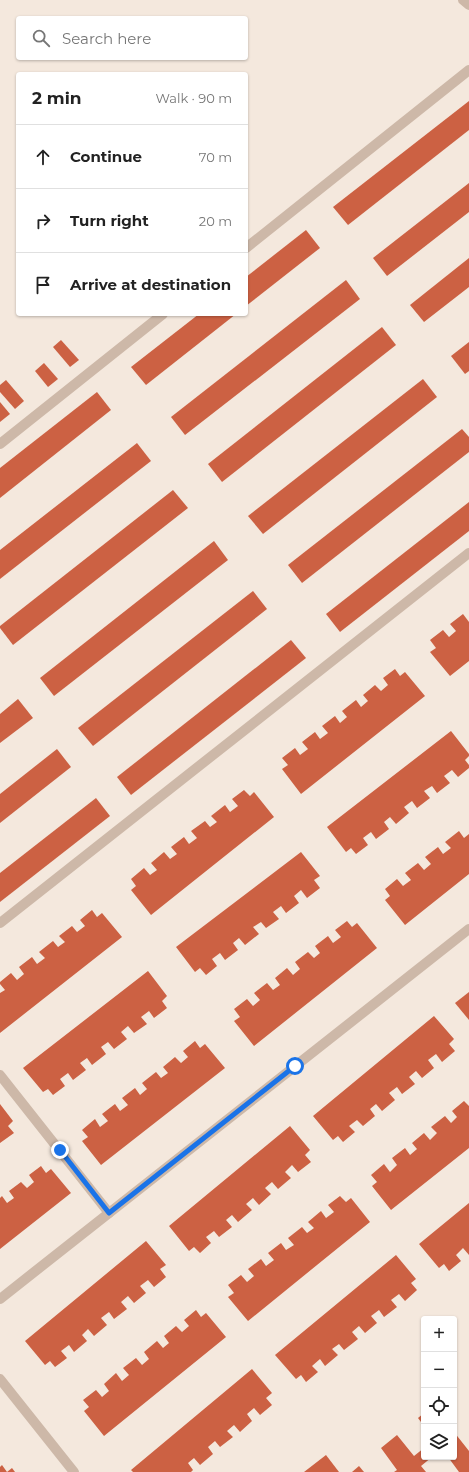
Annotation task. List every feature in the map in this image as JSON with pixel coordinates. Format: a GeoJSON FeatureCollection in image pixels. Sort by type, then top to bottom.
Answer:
{"type":"FeatureCollection","features":[{"type":"Feature","properties":{"kind":"lane"},"geometry":{"type":"LineString","coordinates":[[463,0],[469,5]]}},
{"type":"Feature","properties":{"kind":"lane"},"geometry":{"type":"LineString","coordinates":[[248,246],[469,70]]}},
{"type":"Feature","properties":{"kind":"lane"},"geometry":{"type":"LineString","coordinates":[[0,444],[160,316]]}},
{"type":"Feature","properties":{"kind":"lane"},"geometry":{"type":"LineString","coordinates":[[0,923],[469,553]]}},
{"type":"Feature","properties":{"kind":"lane"},"geometry":{"type":"LineString","coordinates":[[0,1299],[469,929]]}},
{"type":"Feature","properties":{"kind":"lane"},"geometry":{"type":"LineString","coordinates":[[0,1075],[109,1213]]}},
{"type":"Feature","properties":{"kind":"lane"},"geometry":{"type":"LineString","coordinates":[[0,1379],[74,1472]]}},
{"type":"Feature","properties":{"kind":"building"},"geometry":{"type":"Polygon","coordinates":[[[469,101],[469,130],[348,225],[333,207],[469,101]]]}},
{"type":"Feature","properties":{"kind":"building"},"geometry":{"type":"Polygon","coordinates":[[[469,183],[469,212],[387,276],[373,258],[469,183]]]}},
{"type":"Feature","properties":{"kind":"building"},"geometry":{"type":"Polygon","coordinates":[[[306,230],[320,248],[248,304],[248,275],[306,230]]]}},
{"type":"Feature","properties":{"kind":"building"},"geometry":{"type":"Polygon","coordinates":[[[469,258],[469,287],[424,322],[410,305],[469,258]]]}},
{"type":"Feature","properties":{"kind":"building"},"geometry":{"type":"Polygon","coordinates":[[[346,280],[360,299],[185,435],[171,417],[346,280]]]}},
{"type":"Feature","properties":{"kind":"building"},"geometry":{"type":"Polygon","coordinates":[[[196,316],[233,316],[146,385],[131,367],[196,316]]]}},
{"type":"Feature","properties":{"kind":"building"},"geometry":{"type":"Polygon","coordinates":[[[382,327],[396,345],[222,482],[208,464],[382,327]]]}},
{"type":"Feature","properties":{"kind":"building"},"geometry":{"type":"Polygon","coordinates":[[[61,340],[79,360],[70,367],[53,347],[61,340]]]}},
{"type":"Feature","properties":{"kind":"building"},"geometry":{"type":"Polygon","coordinates":[[[469,342],[469,371],[465,374],[451,356],[469,342]]]}},
{"type":"Feature","properties":{"kind":"building"},"geometry":{"type":"Polygon","coordinates":[[[44,363],[58,379],[48,387],[35,371],[44,363]]]}},
{"type":"Feature","properties":{"kind":"building"},"geometry":{"type":"Polygon","coordinates":[[[423,379],[437,397],[263,534],[248,516],[423,379]]]}},
{"type":"Feature","properties":{"kind":"building"},"geometry":{"type":"Polygon","coordinates":[[[6,380],[24,401],[15,409],[0,392],[0,385],[6,380]]]}},
{"type":"Feature","properties":{"kind":"building"},"geometry":{"type":"Polygon","coordinates":[[[97,392],[111,410],[0,498],[0,468],[97,392]]]}},
{"type":"Feature","properties":{"kind":"building"},"geometry":{"type":"Polygon","coordinates":[[[0,402],[10,414],[0,422],[0,402]]]}},
{"type":"Feature","properties":{"kind":"building"},"geometry":{"type":"Polygon","coordinates":[[[462,429],[469,437],[469,452],[302,583],[288,565],[462,429]]]}},
{"type":"Feature","properties":{"kind":"building"},"geometry":{"type":"Polygon","coordinates":[[[137,443],[151,461],[0,579],[0,550],[137,443]]]}},
{"type":"Feature","properties":{"kind":"building"},"geometry":{"type":"Polygon","coordinates":[[[173,490],[188,508],[13,645],[0,626],[173,490]]]}},
{"type":"Feature","properties":{"kind":"building"},"geometry":{"type":"Polygon","coordinates":[[[469,502],[469,531],[340,632],[326,614],[469,502]]]}},
{"type":"Feature","properties":{"kind":"building"},"geometry":{"type":"Polygon","coordinates":[[[214,541],[228,560],[54,696],[40,678],[214,541]]]}},
{"type":"Feature","properties":{"kind":"building"},"geometry":{"type":"Polygon","coordinates":[[[253,591],[267,609],[93,746],[78,728],[253,591]]]}},
{"type":"Feature","properties":{"kind":"building"},"geometry":{"type":"Polygon","coordinates":[[[463,614],[469,622],[469,661],[450,676],[430,652],[436,648],[430,640],[443,630],[449,637],[456,631],[450,624],[463,614]]]}},
{"type":"Feature","properties":{"kind":"building"},"geometry":{"type":"Polygon","coordinates":[[[291,640],[306,658],[131,795],[117,777],[291,640]]]}},
{"type":"Feature","properties":{"kind":"building"},"geometry":{"type":"Polygon","coordinates":[[[395,669],[400,676],[405,672],[425,696],[301,794],[282,769],[288,765],[282,758],[295,748],[300,755],[308,749],[302,742],[315,732],[320,739],[328,733],[322,726],[335,716],[340,723],[347,717],[342,711],[356,700],[361,707],[368,701],[363,695],[375,685],[381,691],[388,685],[383,678],[395,669]]]}},
{"type":"Feature","properties":{"kind":"building"},"geometry":{"type":"Polygon","coordinates":[[[18,699],[33,718],[0,743],[0,714],[18,699]]]}},
{"type":"Feature","properties":{"kind":"building"},"geometry":{"type":"Polygon","coordinates":[[[451,731],[469,754],[465,760],[469,765],[469,768],[458,777],[452,770],[444,776],[450,783],[437,793],[432,786],[424,791],[430,798],[417,808],[412,801],[404,807],[409,813],[396,824],[390,817],[384,822],[389,829],[376,839],[371,832],[363,838],[368,845],[356,854],[351,848],[346,852],[327,827],[451,731]]]}},
{"type":"Feature","properties":{"kind":"building"},"geometry":{"type":"Polygon","coordinates":[[[57,749],[71,767],[0,823],[0,794],[57,749]]]}},
{"type":"Feature","properties":{"kind":"building"},"geometry":{"type":"Polygon","coordinates":[[[244,790],[250,796],[254,792],[274,817],[151,915],[131,890],[136,886],[131,879],[144,868],[150,875],[157,870],[151,863],[164,852],[170,859],[177,854],[171,847],[184,837],[189,844],[197,838],[191,831],[205,821],[210,827],[217,822],[211,816],[225,805],[230,812],[238,806],[232,799],[244,790]]]}},
{"type":"Feature","properties":{"kind":"building"},"geometry":{"type":"Polygon","coordinates":[[[96,798],[110,816],[0,902],[0,873],[96,798]]]}},
{"type":"Feature","properties":{"kind":"building"},"geometry":{"type":"Polygon","coordinates":[[[459,831],[464,838],[469,834],[469,874],[405,925],[385,900],[390,896],[385,889],[397,879],[403,886],[411,880],[405,873],[418,863],[424,870],[431,864],[425,857],[438,847],[443,854],[451,848],[445,842],[459,831]]]}},
{"type":"Feature","properties":{"kind":"building"},"geometry":{"type":"Polygon","coordinates":[[[301,852],[320,876],[314,880],[320,888],[307,898],[301,890],[294,896],[299,903],[286,913],[281,906],[273,912],[279,919],[266,928],[261,922],[253,927],[259,934],[245,945],[239,938],[233,943],[238,950],[225,960],[220,953],[212,959],[217,966],[206,975],[200,968],[195,972],[176,947],[301,852]]]}},
{"type":"Feature","properties":{"kind":"building"},"geometry":{"type":"Polygon","coordinates":[[[92,910],[97,917],[102,913],[122,937],[0,1033],[0,993],[5,990],[0,982],[11,973],[17,980],[24,974],[19,967],[32,957],[37,964],[45,958],[39,952],[53,941],[58,947],[65,942],[59,936],[72,926],[77,932],[85,926],[80,920],[92,910]]]}},
{"type":"Feature","properties":{"kind":"building"},"geometry":{"type":"Polygon","coordinates":[[[347,921],[352,927],[357,923],[377,948],[254,1046],[234,1021],[240,1017],[234,1009],[247,999],[253,1006],[260,1000],[254,993],[267,983],[273,990],[280,985],[275,978],[287,968],[293,975],[300,969],[295,962],[308,952],[314,958],[320,953],[315,946],[328,936],[333,943],[341,937],[335,930],[347,921]]]}},
{"type":"Feature","properties":{"kind":"building"},"geometry":{"type":"Polygon","coordinates":[[[148,971],[167,996],[162,1001],[167,1008],[154,1018],[149,1011],[141,1017],[147,1024],[134,1033],[128,1026],[121,1032],[127,1039],[114,1049],[108,1042],[101,1047],[106,1054],[92,1065],[87,1058],[80,1063],[86,1070],[73,1080],[68,1073],[60,1079],[65,1086],[53,1095],[48,1089],[43,1092],[23,1068],[148,971]]]}},
{"type":"Feature","properties":{"kind":"building"},"geometry":{"type":"Polygon","coordinates":[[[469,992],[469,1020],[455,1003],[469,992]]]}},
{"type":"Feature","properties":{"kind":"building"},"geometry":{"type":"Polygon","coordinates":[[[434,1016],[454,1039],[449,1044],[455,1051],[442,1062],[436,1054],[428,1060],[434,1068],[422,1078],[416,1071],[409,1077],[415,1084],[402,1094],[397,1087],[389,1093],[395,1100],[382,1111],[376,1104],[370,1109],[375,1116],[363,1126],[357,1120],[349,1126],[355,1132],[343,1142],[338,1136],[333,1140],[313,1116],[434,1016]]]}},
{"type":"Feature","properties":{"kind":"building"},"geometry":{"type":"Polygon","coordinates":[[[195,1041],[200,1048],[205,1044],[225,1068],[101,1165],[82,1141],[88,1137],[82,1130],[95,1119],[100,1127],[108,1121],[102,1114],[115,1104],[120,1111],[128,1105],[122,1098],[135,1088],[140,1095],[147,1089],[142,1083],[156,1072],[161,1078],[168,1073],[163,1067],[175,1057],[181,1063],[188,1057],[183,1051],[195,1041]]]}},
{"type":"Feature","properties":{"kind":"building"},"geometry":{"type":"Polygon","coordinates":[[[464,1101],[469,1106],[469,1148],[391,1210],[372,1186],[377,1182],[371,1175],[384,1164],[390,1172],[397,1165],[392,1158],[405,1148],[410,1155],[417,1149],[412,1143],[424,1133],[430,1140],[437,1133],[431,1127],[445,1116],[451,1123],[457,1117],[452,1111],[464,1101]]]}},
{"type":"Feature","properties":{"kind":"building"},"geometry":{"type":"Polygon","coordinates":[[[0,1104],[13,1121],[8,1126],[14,1133],[0,1143],[0,1104]]]}},
{"type":"Feature","properties":{"kind":"building"},"geometry":{"type":"Polygon","coordinates":[[[290,1126],[310,1150],[305,1155],[311,1162],[298,1172],[292,1165],[285,1172],[291,1178],[278,1189],[272,1182],[265,1188],[271,1194],[259,1205],[253,1198],[246,1204],[252,1210],[238,1222],[232,1215],[226,1220],[232,1227],[219,1237],[214,1231],[206,1237],[211,1243],[200,1253],[194,1247],[189,1251],[169,1226],[290,1126]]]}},
{"type":"Feature","properties":{"kind":"building"},"geometry":{"type":"Polygon","coordinates":[[[41,1166],[46,1173],[51,1169],[71,1193],[0,1249],[0,1198],[2,1196],[7,1203],[14,1198],[9,1191],[21,1182],[27,1188],[34,1182],[29,1175],[41,1166]]]}},
{"type":"Feature","properties":{"kind":"building"},"geometry":{"type":"Polygon","coordinates":[[[340,1196],[346,1202],[351,1198],[370,1222],[248,1321],[228,1297],[234,1293],[228,1285],[241,1275],[247,1282],[254,1276],[248,1269],[261,1259],[266,1266],[274,1260],[268,1253],[281,1243],[286,1250],[294,1245],[288,1238],[302,1227],[307,1233],[314,1228],[308,1222],[321,1211],[326,1218],[334,1212],[328,1205],[340,1196]]]}},
{"type":"Feature","properties":{"kind":"building"},"geometry":{"type":"Polygon","coordinates":[[[469,1203],[469,1255],[463,1248],[456,1255],[461,1261],[449,1271],[444,1264],[439,1268],[419,1244],[469,1203]]]}},
{"type":"Feature","properties":{"kind":"building"},"geometry":{"type":"Polygon","coordinates":[[[146,1241],[166,1265],[160,1269],[166,1277],[154,1287],[148,1280],[140,1286],[146,1293],[134,1303],[128,1296],[121,1302],[127,1309],[114,1319],[109,1312],[101,1318],[107,1325],[94,1336],[88,1329],[82,1335],[87,1341],[74,1352],[69,1345],[61,1351],[67,1358],[55,1367],[50,1361],[45,1365],[25,1341],[146,1241]]]}},
{"type":"Feature","properties":{"kind":"building"},"geometry":{"type":"Polygon","coordinates":[[[396,1255],[416,1279],[411,1283],[417,1290],[405,1301],[399,1294],[391,1300],[397,1307],[384,1317],[379,1310],[371,1316],[377,1323],[365,1333],[359,1326],[352,1332],[358,1339],[344,1350],[339,1344],[332,1349],[338,1355],[325,1366],[320,1359],[312,1366],[318,1372],[306,1382],[301,1375],[296,1379],[275,1355],[396,1255]]]}},
{"type":"Feature","properties":{"kind":"building"},"geometry":{"type":"Polygon","coordinates":[[[196,1310],[201,1317],[206,1313],[226,1337],[104,1436],[84,1411],[89,1407],[83,1400],[96,1390],[102,1397],[109,1391],[104,1384],[116,1373],[122,1381],[129,1375],[123,1368],[136,1358],[142,1365],[149,1359],[144,1352],[157,1341],[163,1348],[169,1343],[164,1336],[176,1326],[182,1332],[189,1326],[184,1320],[196,1310]]]}},
{"type":"Feature","properties":{"kind":"building"},"geometry":{"type":"Polygon","coordinates":[[[252,1369],[272,1393],[266,1398],[272,1405],[260,1415],[254,1408],[247,1414],[252,1421],[240,1432],[234,1425],[227,1431],[233,1437],[220,1447],[215,1441],[208,1447],[213,1454],[200,1465],[194,1458],[188,1463],[193,1470],[191,1472],[133,1472],[131,1470],[252,1369]]]}},
{"type":"Feature","properties":{"kind":"building"},"geometry":{"type":"Polygon","coordinates":[[[397,1435],[414,1456],[421,1450],[421,1460],[428,1460],[421,1466],[426,1472],[394,1472],[397,1470],[381,1448],[397,1435]]]}},
{"type":"Feature","properties":{"kind":"building"},"geometry":{"type":"Polygon","coordinates":[[[457,1436],[469,1451],[469,1472],[459,1472],[450,1460],[457,1460],[457,1436]]]}},
{"type":"Feature","properties":{"kind":"building"},"geometry":{"type":"Polygon","coordinates":[[[326,1455],[339,1472],[304,1472],[326,1455]]]}},
{"type":"Feature","properties":{"kind":"building"},"geometry":{"type":"Polygon","coordinates":[[[2,1465],[7,1472],[0,1472],[0,1467],[2,1465]]]}},
{"type":"Feature","properties":{"kind":"building"},"geometry":{"type":"Polygon","coordinates":[[[359,1466],[364,1472],[352,1472],[359,1466]]]}},
{"type":"Feature","properties":{"kind":"building"},"geometry":{"type":"Polygon","coordinates":[[[12,1468],[15,1472],[7,1472],[12,1468]]]}},
{"type":"Feature","properties":{"kind":"route"},"geometry":{"type":"LineString","coordinates":[[60,1150],[109,1213],[295,1066]]}}]}
